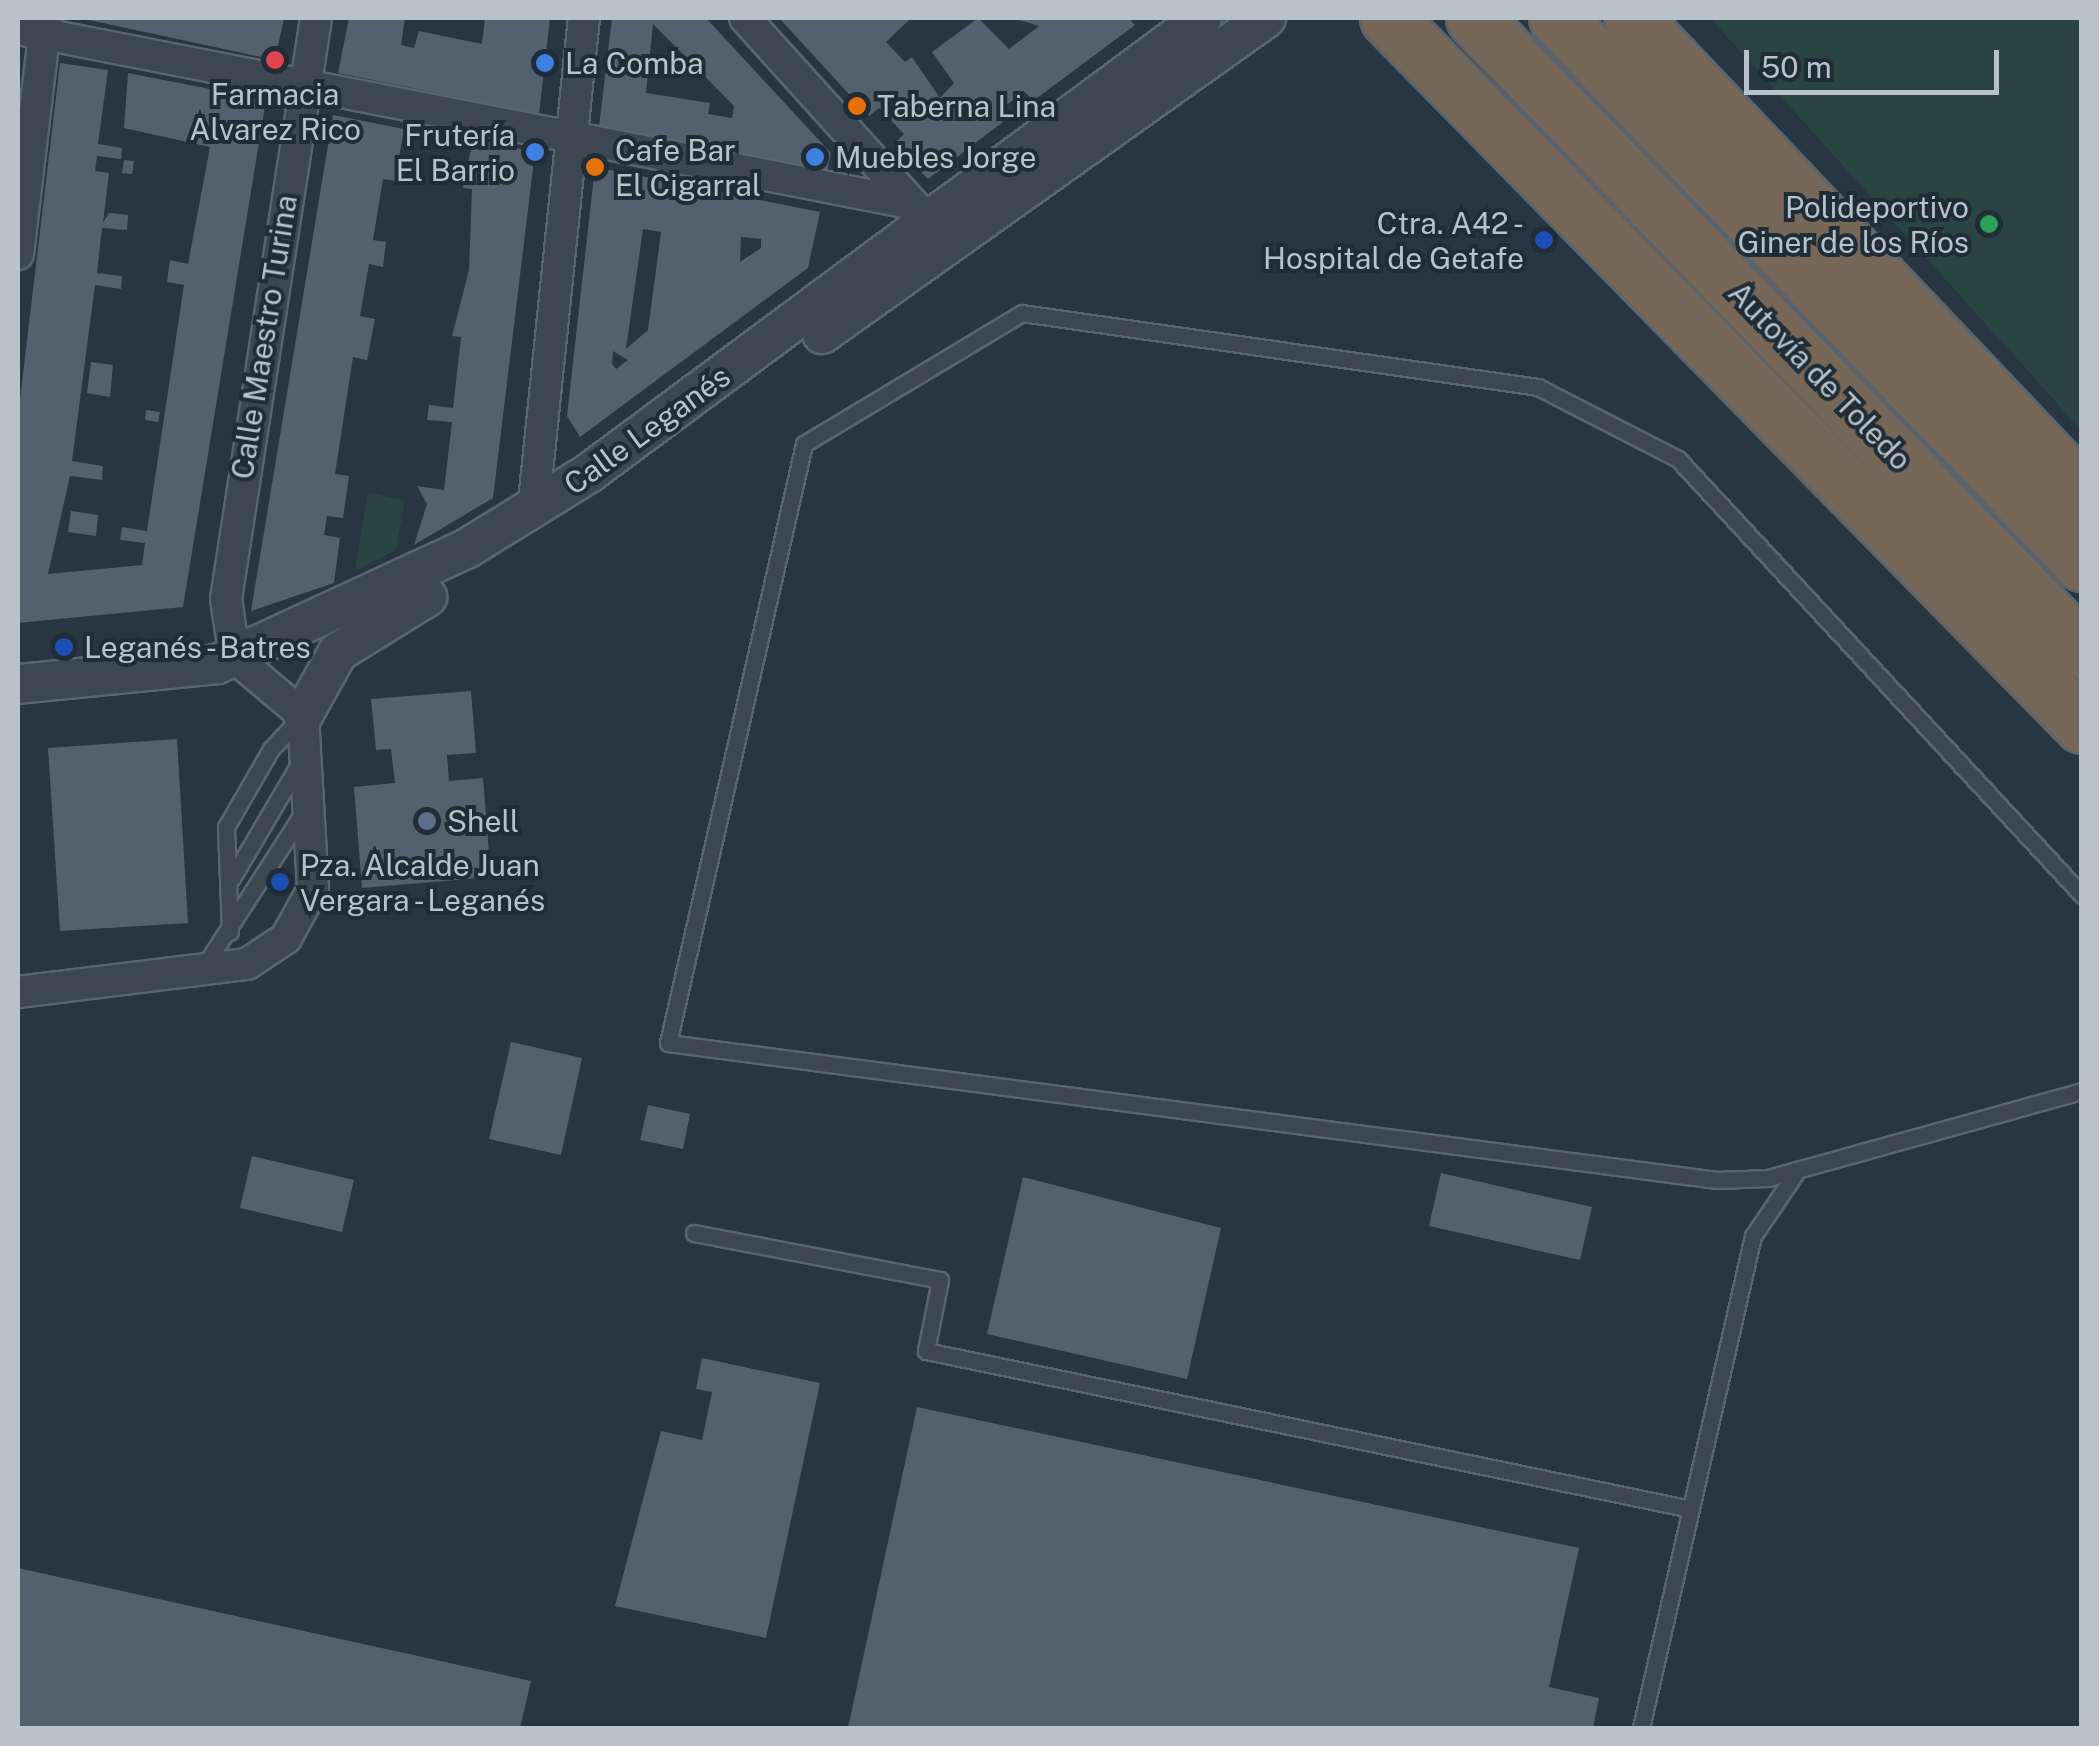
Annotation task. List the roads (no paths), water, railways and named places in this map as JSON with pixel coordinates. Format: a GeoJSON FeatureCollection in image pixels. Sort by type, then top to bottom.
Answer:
{"type":"FeatureCollection","features":[{"type":"Feature","properties":{"kind":"highway"},"geometry":{"type":"LineString","coordinates":[[1388,18],[2079,723]]}},
{"type":"Feature","properties":{"kind":"highway","name":"Autovía de Toledo"},"geometry":{"type":"LineString","coordinates":[[1474,18],[2082,650]]}},
{"type":"Feature","properties":{"kind":"highway","name":"Autovía de Toledo"},"geometry":{"type":"LineString","coordinates":[[1557,18],[2082,563]]}},
{"type":"Feature","properties":{"kind":"highway"},"geometry":{"type":"LineString","coordinates":[[1632,18],[2082,492]]}},
{"type":"Feature","properties":{"kind":"street","name":"Calle Maestro Turina"},"geometry":{"type":"LineString","coordinates":[[235,658],[228,569],[316,18]]}},
{"type":"Feature","properties":{"kind":"street"},"geometry":{"type":"LineString","coordinates":[[534,510],[568,142],[584,18]]}},
{"type":"Feature","properties":{"kind":"street"},"geometry":{"type":"LineString","coordinates":[[745,18],[909,203]]}},
{"type":"Feature","properties":{"kind":"street","name":"Calle Leganés"},"geometry":{"type":"LineString","coordinates":[[303,715],[352,641],[572,515],[1266,18]]}},
{"type":"Feature","properties":{"kind":"street","name":"Calle Leganés"},"geometry":{"type":"LineString","coordinates":[[18,684],[235,658],[534,510],[1192,20]]}},
{"type":"Feature","properties":{"kind":"street"},"geometry":{"type":"LineString","coordinates":[[18,254],[36,28],[568,142],[925,209],[956,199]]}},
{"type":"Feature","properties":{"kind":"street"},"geometry":{"type":"LineString","coordinates":[[18,992],[200,972],[256,960],[300,919],[316,872],[303,715],[235,658]]}},
{"type":"Feature","properties":{"kind":"lane"},"geometry":{"type":"LineString","coordinates":[[2082,896],[1678,459],[1538,387],[1022,313],[804,444],[668,1043],[1717,1180],[1802,1168],[2082,1090]]}},
{"type":"Feature","properties":{"kind":"lane"},"geometry":{"type":"LineString","coordinates":[[230,932],[232,812],[303,715]]}},
{"type":"Feature","properties":{"kind":"lane"},"geometry":{"type":"LineString","coordinates":[[230,887],[246,845],[306,754]]}},
{"type":"Feature","properties":{"kind":"lane"},"geometry":{"type":"LineString","coordinates":[[200,972],[230,932],[311,796]]}},
{"type":"Feature","properties":{"kind":"lane"},"geometry":{"type":"LineString","coordinates":[[1641,1728],[1753,1236],[1779,1187],[1802,1168]]}},
{"type":"Feature","properties":{"kind":"lane"},"geometry":{"type":"LineString","coordinates":[[694,1232],[940,1280],[926,1351],[1691,1509]]}},
{"type":"Feature","properties":{"kind":"place","name":"Farmacia Alvarez Rico"},"geometry":{"type":"Point","coordinates":[275,60]}},
{"type":"Feature","properties":{"kind":"place","name":"La Comba"},"geometry":{"type":"Point","coordinates":[545,63]}},
{"type":"Feature","properties":{"kind":"place","name":"Taberna Lina"},"geometry":{"type":"Point","coordinates":[857,106]}},
{"type":"Feature","properties":{"kind":"place","name":"Frutería El Barrio"},"geometry":{"type":"Point","coordinates":[535,152]}},
{"type":"Feature","properties":{"kind":"place","name":"Muebles Jorge"},"geometry":{"type":"Point","coordinates":[815,157]}},
{"type":"Feature","properties":{"kind":"place","name":"Cafe Bar El Cigarral"},"geometry":{"type":"Point","coordinates":[595,167]}},
{"type":"Feature","properties":{"kind":"place","name":"Polideportivo Giner de los Ríos"},"geometry":{"type":"Point","coordinates":[1989,224]}},
{"type":"Feature","properties":{"kind":"place","name":"Ctra. A42 - Hospital de Getafe"},"geometry":{"type":"Point","coordinates":[1544,240]}},
{"type":"Feature","properties":{"kind":"place","name":"Leganés - Batres"},"geometry":{"type":"Point","coordinates":[64,647]}},
{"type":"Feature","properties":{"kind":"place","name":"Shell"},"geometry":{"type":"Point","coordinates":[427,821]}},
{"type":"Feature","properties":{"kind":"place","name":"Pza. Alcalde Juan Vergara - Leganés"},"geometry":{"type":"Point","coordinates":[280,882]}}]}
